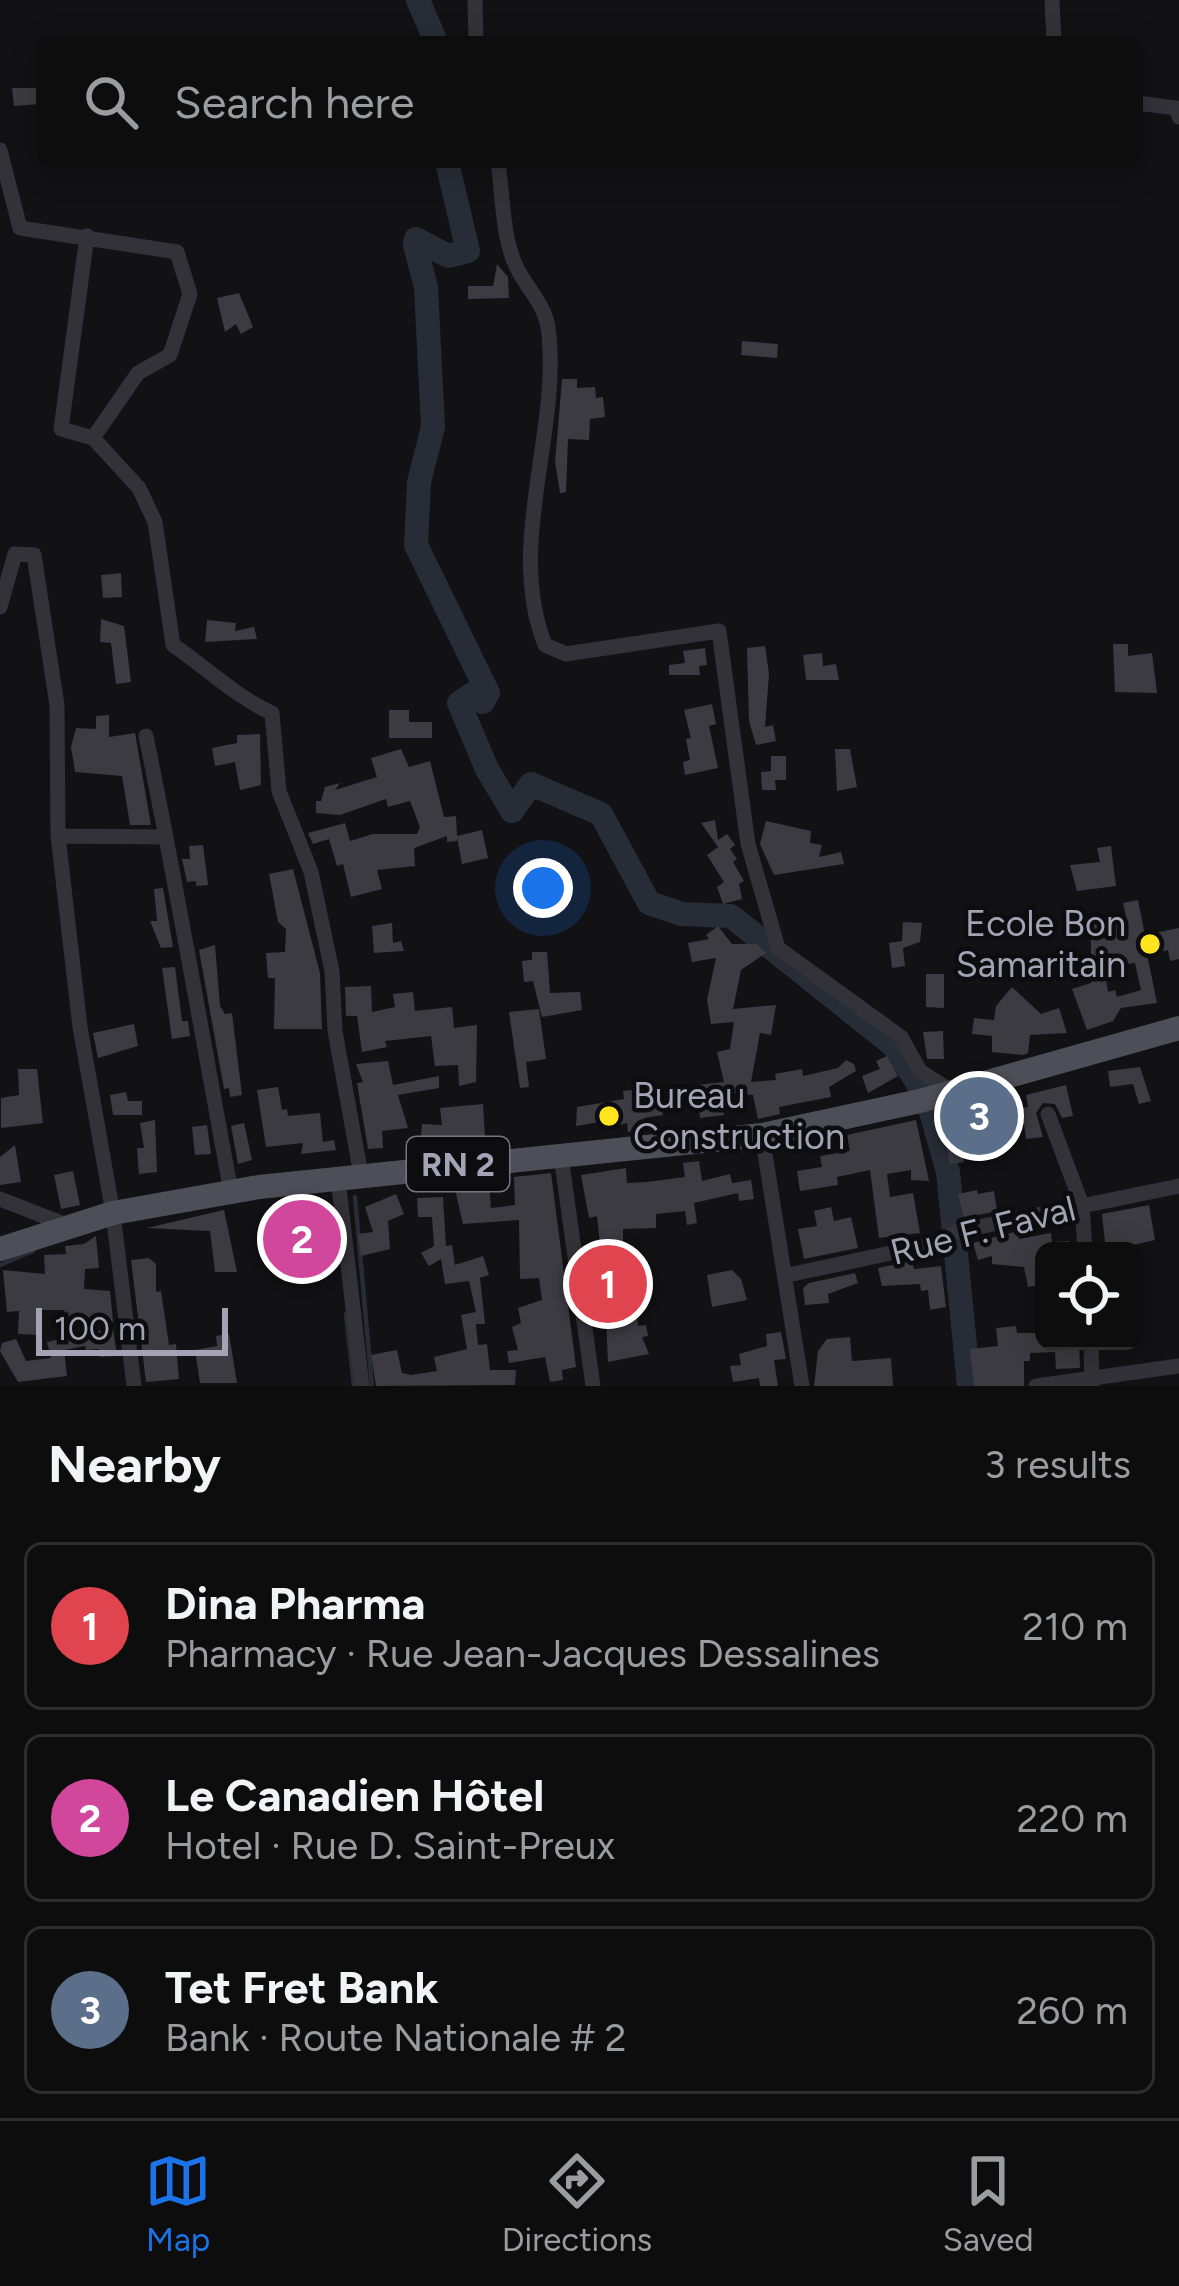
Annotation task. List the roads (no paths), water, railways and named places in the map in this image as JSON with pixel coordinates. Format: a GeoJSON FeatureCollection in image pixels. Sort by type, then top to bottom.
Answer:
{"type":"FeatureCollection","features":[{"type":"Feature","properties":{"kind":"main road","name":"RN 2"},"geometry":{"type":"LineString","coordinates":[[0,1249],[113,1214],[231,1192],[762,1135],[920,1101],[1179,1028]]}},
{"type":"Feature","properties":{"kind":"street"},"geometry":{"type":"LineString","coordinates":[[475,0],[476,36]]}},
{"type":"Feature","properties":{"kind":"street"},"geometry":{"type":"LineString","coordinates":[[1052,0],[1054,36]]}},
{"type":"Feature","properties":{"kind":"street"},"geometry":{"type":"LineString","coordinates":[[1143,104],[1176,108],[1179,117]]}},
{"type":"Feature","properties":{"kind":"street"},"geometry":{"type":"LineString","coordinates":[[0,150],[20,228],[177,252],[190,294],[170,355],[138,373],[93,438]]}},
{"type":"Feature","properties":{"kind":"street"},"geometry":{"type":"LineString","coordinates":[[499,168],[517,269],[539,298],[550,337],[531,515],[538,627],[545,645],[566,654],[719,631],[748,844],[778,948],[901,1037],[920,1070],[950,1093]]}},
{"type":"Feature","properties":{"kind":"street"},"geometry":{"type":"LineString","coordinates":[[87,236],[61,429],[93,438],[139,488],[155,522],[173,645],[226,680],[242,700],[272,713],[279,791],[311,872],[332,971],[362,1386]]}},
{"type":"Feature","properties":{"kind":"street"},"geometry":{"type":"LineString","coordinates":[[0,607],[15,554],[34,555],[56,705],[58,836],[80,1027],[113,1214],[134,1386]]}},
{"type":"Feature","properties":{"kind":"street"},"geometry":{"type":"LineString","coordinates":[[146,736],[231,1192]]}},
{"type":"Feature","properties":{"kind":"street"},"geometry":{"type":"LineString","coordinates":[[58,836],[166,837]]}},
{"type":"Feature","properties":{"kind":"street"},"geometry":{"type":"LineString","coordinates":[[1048,1114],[1082,1205],[1084,1242]]}},
{"type":"Feature","properties":{"kind":"street"},"geometry":{"type":"LineString","coordinates":[[762,1135],[788,1275],[802,1386]]}},
{"type":"Feature","properties":{"kind":"street"},"geometry":{"type":"LineString","coordinates":[[561,1156],[593,1386]]}},
{"type":"Feature","properties":{"kind":"street","name":"Rue F. Faval"},"geometry":{"type":"LineString","coordinates":[[788,1275],[928,1245],[959,1231],[1179,1186]]}},
{"type":"Feature","properties":{"kind":"street"},"geometry":{"type":"LineString","coordinates":[[0,1199],[69,1226]]}},
{"type":"Feature","properties":{"kind":"street"},"geometry":{"type":"LineString","coordinates":[[1091,1350],[1093,1383]]}},
{"type":"Feature","properties":{"kind":"street"},"geometry":{"type":"LineString","coordinates":[[1036,1386],[1093,1383],[1179,1366]]}},
{"type":"Feature","properties":{"kind":"waterway"},"geometry":{"type":"LineString","coordinates":[[418,0],[433,36]]}},
{"type":"Feature","properties":{"kind":"waterway"},"geometry":{"type":"LineString","coordinates":[[448,168],[468,251],[448,256],[416,239],[415,245],[426,287],[433,427],[419,482],[416,545],[488,693],[483,702],[472,694],[459,703],[487,769],[512,811],[531,784],[601,814],[649,903],[682,914],[731,916],[894,1046],[927,1098],[948,1172],[969,1386]]}},
{"type":"Feature","properties":{"kind":"waterway"},"geometry":{"type":"LineString","coordinates":[[355,1197],[372,1386]]}},
{"type":"Feature","properties":{"kind":"waterway"},"geometry":{"type":"LineString","coordinates":[[0,1265],[33,1251]]}},
{"type":"Feature","properties":{"kind":"waterway"},"geometry":{"type":"LineString","coordinates":[[346,1314],[354,1386]]}},
{"type":"Feature","properties":{"kind":"place","name":"Ecole Bon Samaritain"},"geometry":{"type":"Point","coordinates":[1150,944]}},
{"type":"Feature","properties":{"kind":"place","name":"Bureau Construction"},"geometry":{"type":"Point","coordinates":[609,1116]}},
{"type":"Feature","properties":{"kind":"place","name":"Tet Fret Bank"},"geometry":{"type":"Point","coordinates":[979,1116]}},
{"type":"Feature","properties":{"kind":"place","name":"Le Canadien Hôtel"},"geometry":{"type":"Point","coordinates":[302,1239]}},
{"type":"Feature","properties":{"kind":"place","name":"Dina Pharma"},"geometry":{"type":"Point","coordinates":[608,1284]}}]}
